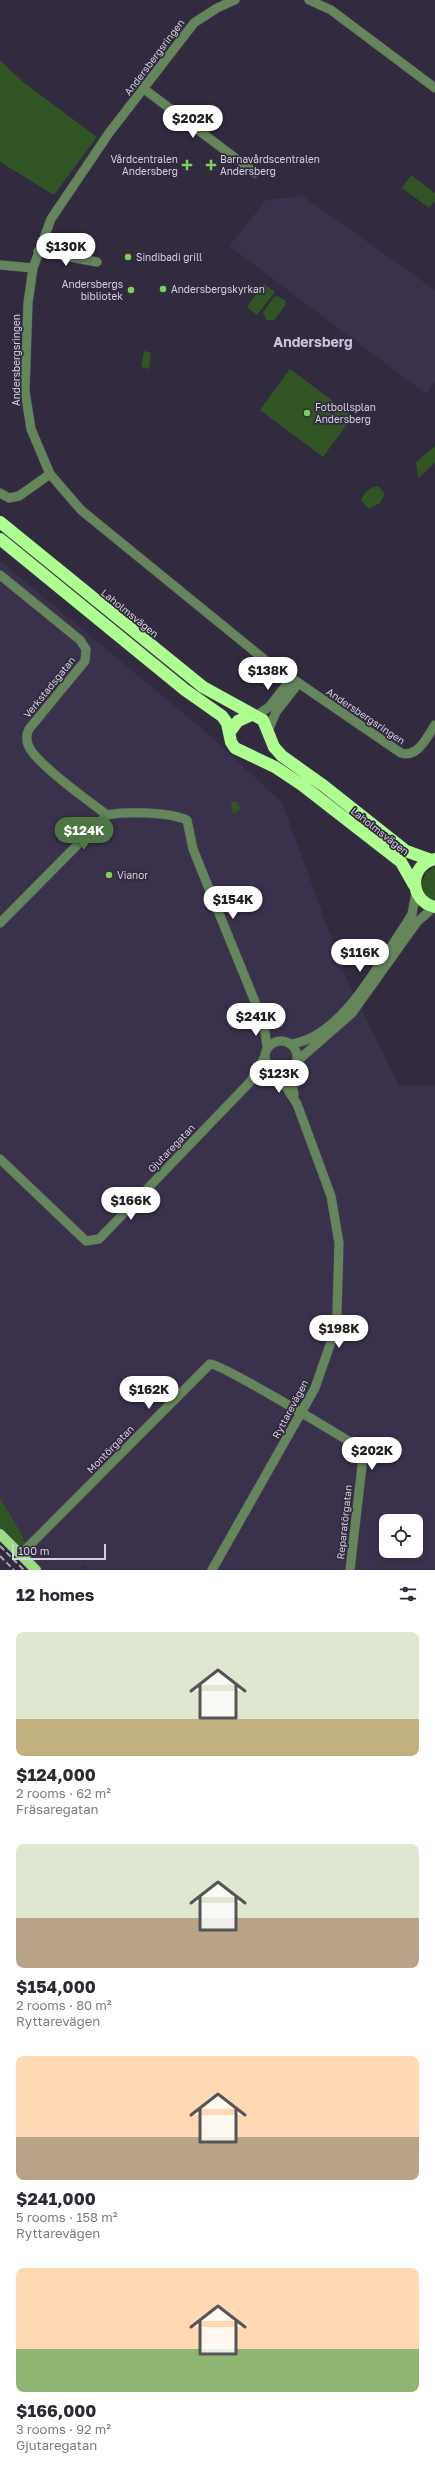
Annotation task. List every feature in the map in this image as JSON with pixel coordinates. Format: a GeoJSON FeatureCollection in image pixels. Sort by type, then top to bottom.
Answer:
{"type":"FeatureCollection","features":[{"type":"Feature","properties":{"kind":"highway","name":"Laholmsvägen"},"geometry":{"type":"LineString","coordinates":[[0,522],[182,671],[221,698],[265,722],[274,748],[282,756],[318,782],[406,851],[433,860]]}},
{"type":"Feature","properties":{"kind":"highway","name":"Laholmsvägen"},"geometry":{"type":"LineString","coordinates":[[0,538],[185,690],[217,711],[225,719],[235,748],[275,767],[401,862],[423,902],[435,907]]}},
{"type":"Feature","properties":{"kind":"highway"},"geometry":{"type":"LineString","coordinates":[[229,733],[238,721],[253,715]]}},
{"type":"Feature","properties":{"kind":"highway","name":"Laholmsvägen"},"geometry":{"type":"LineString","coordinates":[[415,889],[419,870],[433,860]]}},
{"type":"Feature","properties":{"kind":"main road"},"geometry":{"type":"LineString","coordinates":[[0,1534],[36,1570]]}},
{"type":"Feature","properties":{"kind":"street","name":"Andersbergsringen"},"geometry":{"type":"LineString","coordinates":[[235,0],[217,8],[194,23],[71,188],[51,219],[33,268],[27,310],[26,404],[33,437],[50,474],[82,510],[295,681],[405,754],[416,751],[435,726]]}},
{"type":"Feature","properties":{"kind":"street"},"geometry":{"type":"LineString","coordinates":[[309,0],[332,10],[435,88]]}},
{"type":"Feature","properties":{"kind":"street"},"geometry":{"type":"LineString","coordinates":[[144,89],[255,173]]}},
{"type":"Feature","properties":{"kind":"street"},"geometry":{"type":"LineString","coordinates":[[38,251],[97,262]]}},
{"type":"Feature","properties":{"kind":"street"},"geometry":{"type":"LineString","coordinates":[[0,265],[33,268]]}},
{"type":"Feature","properties":{"kind":"street"},"geometry":{"type":"LineString","coordinates":[[0,493],[9,498],[19,496],[50,474]]}},
{"type":"Feature","properties":{"kind":"street","name":"Verkstadsgatan"},"geometry":{"type":"LineString","coordinates":[[0,574],[80,640],[86,649],[85,661],[29,729],[26,738],[30,749],[50,768],[107,815]]}},
{"type":"Feature","properties":{"kind":"street"},"geometry":{"type":"LineString","coordinates":[[253,715],[269,707],[295,681]]}},
{"type":"Feature","properties":{"kind":"street"},"geometry":{"type":"LineString","coordinates":[[268,731],[276,712],[295,681]]}},
{"type":"Feature","properties":{"kind":"street"},"geometry":{"type":"LineString","coordinates":[[0,923],[107,815],[130,813],[177,816],[187,820],[193,849],[264,1024],[267,1047],[264,1058]]}},
{"type":"Feature","properties":{"kind":"street"},"geometry":{"type":"LineString","coordinates":[[264,1024],[280,1041],[290,1044],[314,1037],[333,1022],[348,1007],[406,924],[412,914],[415,889]]}},
{"type":"Feature","properties":{"kind":"street"},"geometry":{"type":"LineString","coordinates":[[275,1072],[290,1070],[296,1062],[352,1013],[417,922],[435,907]]}},
{"type":"Feature","properties":{"kind":"street"},"geometry":{"type":"LineString","coordinates":[[267,1047],[280,1041]]}},
{"type":"Feature","properties":{"kind":"street"},"geometry":{"type":"LineString","coordinates":[[290,1044],[296,1052],[296,1062]]}},
{"type":"Feature","properties":{"kind":"street","name":"Ryttarevägen"},"geometry":{"type":"LineString","coordinates":[[264,1058],[296,1104]]}},
{"type":"Feature","properties":{"kind":"street","name":"Gjutaregatan"},"geometry":{"type":"LineString","coordinates":[[0,1159],[77,1234],[86,1241],[92,1241],[99,1238],[251,1081],[264,1058]]}},
{"type":"Feature","properties":{"kind":"street","name":"Ryttarevägen"},"geometry":{"type":"LineString","coordinates":[[212,1570],[315,1388],[332,1339],[337,1313],[340,1270],[339,1243],[331,1196],[296,1104],[290,1070]]}},
{"type":"Feature","properties":{"kind":"street","name":"Gjutaregatan"},"geometry":{"type":"LineString","coordinates":[[251,1081],[275,1072]]}},
{"type":"Feature","properties":{"kind":"street","name":"Montörgatan"},"geometry":{"type":"LineString","coordinates":[[20,1555],[210,1364],[215,1364],[235,1377],[302,1412]]}},
{"type":"Feature","properties":{"kind":"street","name":"Reparatörgatan"},"geometry":{"type":"LineString","coordinates":[[302,1412],[352,1443],[361,1457],[350,1570]]}},
{"type":"Feature","properties":{"kind":"shaded area"},"geometry":{"type":"Polygon","coordinates":[[[303,196],[435,290],[435,381],[426,394],[229,246],[266,200],[303,196]]]}},
{"type":"Feature","properties":{"kind":"shaded area"},"geometry":{"type":"Polygon","coordinates":[[[0,561],[200,727],[282,802],[345,975],[399,1086],[435,1086],[435,1570],[88,1570],[83,1565],[78,1570],[38,1570],[20,1531],[0,1498],[0,561]]]}},
{"type":"Feature","properties":{"kind":"green space"},"geometry":{"type":"Polygon","coordinates":[[[0,60],[23,82],[97,137],[54,195],[0,162],[0,60]]]}},
{"type":"Feature","properties":{"kind":"green space"},"geometry":{"type":"Polygon","coordinates":[[[411,175],[435,193],[435,201],[429,208],[402,188],[411,175]]]}},
{"type":"Feature","properties":{"kind":"green space"},"geometry":{"type":"Polygon","coordinates":[[[264,284],[275,292],[257,315],[247,307],[264,284]]]}},
{"type":"Feature","properties":{"kind":"green space"},"geometry":{"type":"Polygon","coordinates":[[[278,296],[286,301],[285,306],[274,320],[266,320],[263,312],[274,297],[278,296]]]}},
{"type":"Feature","properties":{"kind":"green space"},"geometry":{"type":"Polygon","coordinates":[[[144,351],[151,353],[149,369],[141,367],[144,351]]]}},
{"type":"Feature","properties":{"kind":"green space","name":"Fotbollsplan Andersberg"},"geometry":{"type":"Polygon","coordinates":[[[290,369],[353,416],[323,457],[260,410],[290,369]]]}},
{"type":"Feature","properties":{"kind":"green space"},"geometry":{"type":"Polygon","coordinates":[[[435,446],[435,463],[418,478],[416,462],[435,446]]]}},
{"type":"Feature","properties":{"kind":"green space"},"geometry":{"type":"Polygon","coordinates":[[[378,486],[385,494],[380,503],[369,509],[361,500],[368,490],[378,486]]]}},
{"type":"Feature","properties":{"kind":"green space"},"geometry":{"type":"Polygon","coordinates":[[[236,801],[241,809],[233,814],[231,802],[236,801]]]}},
{"type":"Feature","properties":{"kind":"green space"},"geometry":{"type":"Polygon","coordinates":[[[435,867],[435,901],[426,896],[421,884],[426,872],[435,867]]]}},
{"type":"Feature","properties":{"kind":"green space"},"geometry":{"type":"Polygon","coordinates":[[[0,1498],[20,1531],[38,1570],[0,1539],[0,1498]]]}},
{"type":"Feature","properties":{"kind":"railway"},"geometry":{"type":"LineString","coordinates":[[0,1546],[24,1570]]}},
{"type":"Feature","properties":{"kind":"railway"},"geometry":{"type":"LineString","coordinates":[[0,1556],[14,1570]]}},
{"type":"Feature","properties":{"kind":"place","name":"Vårdcentralen Andersberg"},"geometry":{"type":"Point","coordinates":[187,165]}},
{"type":"Feature","properties":{"kind":"place","name":"Barnavårdscentralen Andersberg"},"geometry":{"type":"Point","coordinates":[211,165]}},
{"type":"Feature","properties":{"kind":"place","name":"Sindibadi grill"},"geometry":{"type":"Point","coordinates":[128,257]}},
{"type":"Feature","properties":{"kind":"place","name":"Andersbergskyrkan"},"geometry":{"type":"Point","coordinates":[163,289]}},
{"type":"Feature","properties":{"kind":"place","name":"Andersbergs bibliotek"},"geometry":{"type":"Point","coordinates":[131,290]}},
{"type":"Feature","properties":{"kind":"place","name":"Fotbollsplan Andersberg"},"geometry":{"type":"Point","coordinates":[307,413]}},
{"type":"Feature","properties":{"kind":"place","name":"Vianor"},"geometry":{"type":"Point","coordinates":[109,875]}},
{"type":"Feature","properties":{"kind":"district","name":"Andersberg"},"geometry":{"type":"Point","coordinates":[313,341]}}]}
